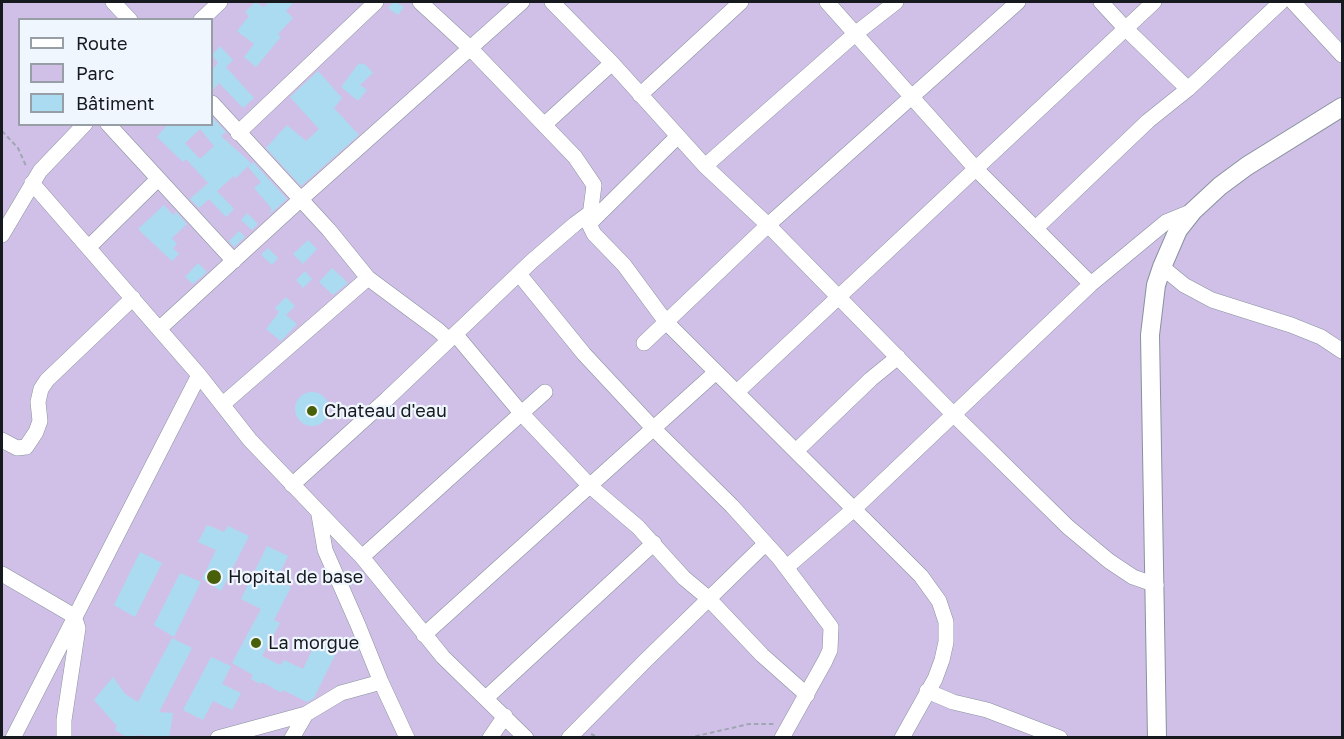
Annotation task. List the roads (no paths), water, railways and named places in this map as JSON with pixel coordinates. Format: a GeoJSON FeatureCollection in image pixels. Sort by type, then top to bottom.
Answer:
{"type":"FeatureCollection","features":[{"type":"Feature","properties":{"kind":"street"},"geometry":{"type":"LineString","coordinates":[[113,2],[128,18]]}},
{"type":"Feature","properties":{"kind":"street"},"geometry":{"type":"LineString","coordinates":[[203,18],[220,2]]}},
{"type":"Feature","properties":{"kind":"street"},"geometry":{"type":"LineString","coordinates":[[238,133],[376,2]]}},
{"type":"Feature","properties":{"kind":"street"},"geometry":{"type":"LineString","coordinates":[[420,2],[470,48],[575,157],[594,185],[590,219],[599,241],[624,265],[666,322],[921,576],[939,601],[946,622],[946,642],[935,680],[902,738]]}},
{"type":"Feature","properties":{"kind":"street"},"geometry":{"type":"LineString","coordinates":[[159,329],[522,2]]}},
{"type":"Feature","properties":{"kind":"street"},"geometry":{"type":"LineString","coordinates":[[552,2],[612,63],[705,166],[768,225],[953,414],[1068,527],[1109,561],[1133,577],[1156,585]]}},
{"type":"Feature","properties":{"kind":"street"},"geometry":{"type":"LineString","coordinates":[[640,95],[741,2]]}},
{"type":"Feature","properties":{"kind":"street"},"geometry":{"type":"LineString","coordinates":[[827,2],[976,169],[1091,284]]}},
{"type":"Feature","properties":{"kind":"street"},"geometry":{"type":"LineString","coordinates":[[705,166],[855,34],[896,2]]}},
{"type":"Feature","properties":{"kind":"street"},"geometry":{"type":"LineString","coordinates":[[644,343],[768,225],[1018,2]]}},
{"type":"Feature","properties":{"kind":"street"},"geometry":{"type":"LineString","coordinates":[[1101,2],[1188,89]]}},
{"type":"Feature","properties":{"kind":"street"},"geometry":{"type":"LineString","coordinates":[[737,392],[1155,2]]}},
{"type":"Feature","properties":{"kind":"street"},"geometry":{"type":"LineString","coordinates":[[1036,228],[1148,121],[1188,89],[1281,2]]}},
{"type":"Feature","properties":{"kind":"street"},"geometry":{"type":"LineString","coordinates":[[1293,2],[1342,55]]}},
{"type":"Feature","properties":{"kind":"street"},"geometry":{"type":"LineString","coordinates":[[544,125],[612,63]]}},
{"type":"Feature","properties":{"kind":"street"},"geometry":{"type":"LineString","coordinates":[[213,104],[329,230],[368,278],[438,330],[452,337],[590,486],[638,527],[684,578],[708,598],[762,655],[807,695]]}},
{"type":"Feature","properties":{"kind":"street"},"geometry":{"type":"LineString","coordinates":[[1157,738],[1150,335],[1156,285],[1178,230],[1194,211],[1247,166],[1342,107]]}},
{"type":"Feature","properties":{"kind":"street"},"geometry":{"type":"LineString","coordinates":[[2,236],[40,171],[83,126]]}},
{"type":"Feature","properties":{"kind":"street"},"geometry":{"type":"LineString","coordinates":[[110,126],[234,261]]}},
{"type":"Feature","properties":{"kind":"street"},"geometry":{"type":"LineString","coordinates":[[292,485],[519,274],[575,224],[590,219],[678,136]]}},
{"type":"Feature","properties":{"kind":"street"},"geometry":{"type":"LineString","coordinates":[[89,247],[158,179]]}},
{"type":"Feature","properties":{"kind":"street"},"geometry":{"type":"LineString","coordinates":[[32,183],[199,375],[250,440],[319,515],[362,557],[443,657],[526,738]]}},
{"type":"Feature","properties":{"kind":"street"},"geometry":{"type":"LineString","coordinates":[[787,567],[854,509],[1091,284],[1166,222],[1194,211]]}},
{"type":"Feature","properties":{"kind":"street"},"geometry":{"type":"LineString","coordinates":[[1162,267],[1184,285],[1212,300],[1291,325],[1321,337],[1342,351]]}},
{"type":"Feature","properties":{"kind":"street"},"geometry":{"type":"LineString","coordinates":[[519,274],[584,354],[653,428],[732,506],[787,567],[831,627],[830,650],[785,732]]}},
{"type":"Feature","properties":{"kind":"street"},"geometry":{"type":"LineString","coordinates":[[223,404],[368,278]]}},
{"type":"Feature","properties":{"kind":"street"},"geometry":{"type":"LineString","coordinates":[[2,440],[17,448],[26,447],[40,421],[38,402],[41,389],[47,380],[133,298]]}},
{"type":"Feature","properties":{"kind":"street"},"geometry":{"type":"LineString","coordinates":[[796,451],[871,379],[898,357]]}},
{"type":"Feature","properties":{"kind":"street"},"geometry":{"type":"LineString","coordinates":[[424,635],[716,372]]}},
{"type":"Feature","properties":{"kind":"street"},"geometry":{"type":"LineString","coordinates":[[14,738],[74,616],[199,375]]}},
{"type":"Feature","properties":{"kind":"street"},"geometry":{"type":"LineString","coordinates":[[362,557],[545,392]]}},
{"type":"Feature","properties":{"kind":"street"},"geometry":{"type":"LineString","coordinates":[[319,515],[324,550],[381,682],[408,738]]}},
{"type":"Feature","properties":{"kind":"street"},"geometry":{"type":"LineString","coordinates":[[486,698],[654,543]]}},
{"type":"Feature","properties":{"kind":"street"},"geometry":{"type":"LineString","coordinates":[[569,738],[765,544]]}},
{"type":"Feature","properties":{"kind":"street"},"geometry":{"type":"LineString","coordinates":[[2,574],[74,616],[78,628],[64,720],[64,738]]}},
{"type":"Feature","properties":{"kind":"street"},"geometry":{"type":"LineString","coordinates":[[218,738],[306,714],[341,693],[381,682]]}},
{"type":"Feature","properties":{"kind":"street"},"geometry":{"type":"LineString","coordinates":[[927,691],[954,702],[987,710],[1060,738]]}},
{"type":"Feature","properties":{"kind":"street"},"geometry":{"type":"LineString","coordinates":[[292,738],[306,714]]}},
{"type":"Feature","properties":{"kind":"street"},"geometry":{"type":"LineString","coordinates":[[490,738],[505,716]]}},
{"type":"Feature","properties":{"kind":"place","name":"Chateau d'eau"},"geometry":{"type":"Point","coordinates":[312,411]}},
{"type":"Feature","properties":{"kind":"place","name":"Hopital de base"},"geometry":{"type":"Point","coordinates":[214,577]}},
{"type":"Feature","properties":{"kind":"place","name":"La morgue"},"geometry":{"type":"Point","coordinates":[256,643]}}]}
